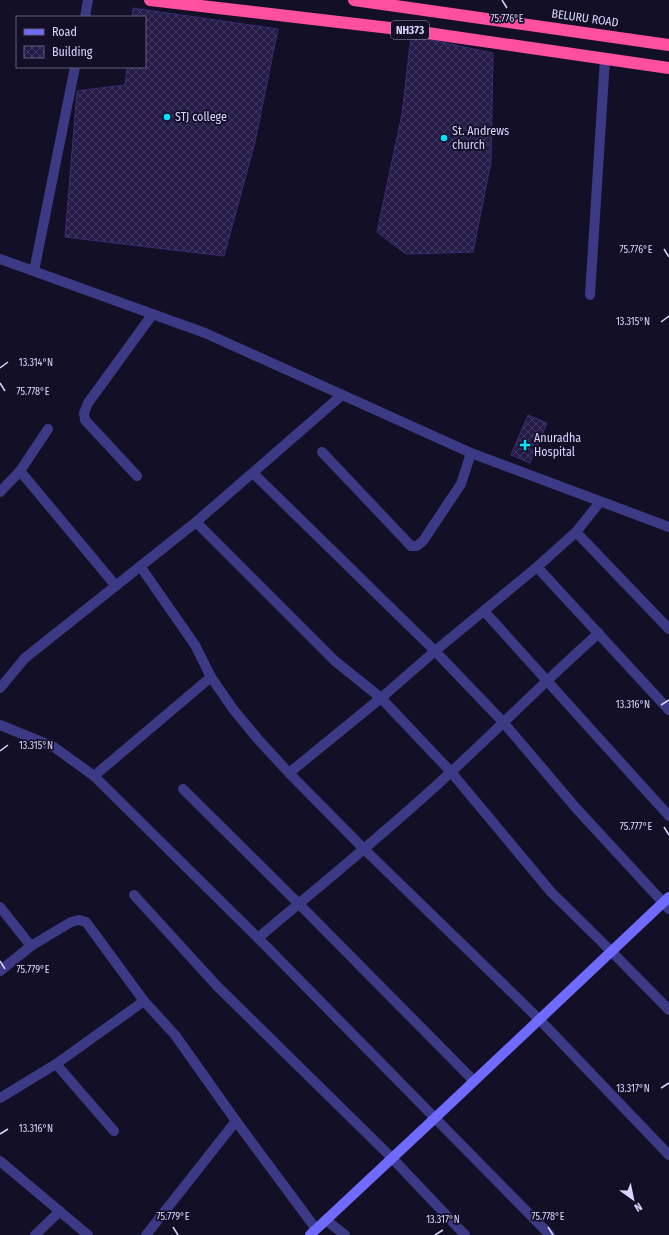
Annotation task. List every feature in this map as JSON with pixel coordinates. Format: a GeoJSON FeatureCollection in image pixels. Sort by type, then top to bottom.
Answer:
{"type":"FeatureCollection","features":[{"type":"Feature","properties":{"kind":"highway","name":"NH373"},"geometry":{"type":"LineString","coordinates":[[150,0],[407,30],[669,68]]}},
{"type":"Feature","properties":{"kind":"highway","name":"BELURU ROAD"},"geometry":{"type":"LineString","coordinates":[[354,0],[669,45]]}},
{"type":"Feature","properties":{"kind":"street"},"geometry":{"type":"LineString","coordinates":[[85,16],[88,0]]}},
{"type":"Feature","properties":{"kind":"street"},"geometry":{"type":"LineString","coordinates":[[590,295],[605,59]]}},
{"type":"Feature","properties":{"kind":"street"},"geometry":{"type":"LineString","coordinates":[[34,272],[75,68]]}},
{"type":"Feature","properties":{"kind":"street"},"geometry":{"type":"LineString","coordinates":[[0,259],[205,333],[471,452],[669,527]]}},
{"type":"Feature","properties":{"kind":"street"},"geometry":{"type":"LineString","coordinates":[[137,476],[85,420],[84,414],[88,403],[152,315]]}},
{"type":"Feature","properties":{"kind":"street"},"geometry":{"type":"LineString","coordinates":[[0,688],[25,658],[196,522],[342,395]]}},
{"type":"Feature","properties":{"kind":"street"},"geometry":{"type":"LineString","coordinates":[[0,492],[20,471],[48,429]]}},
{"type":"Feature","properties":{"kind":"street"},"geometry":{"type":"LineString","coordinates":[[322,452],[411,546],[417,546],[423,542],[461,484],[471,452]]}},
{"type":"Feature","properties":{"kind":"street"},"geometry":{"type":"LineString","coordinates":[[20,471],[116,586]]}},
{"type":"Feature","properties":{"kind":"street"},"geometry":{"type":"LineString","coordinates":[[0,971],[31,946],[71,922],[79,920],[86,922],[144,1001],[175,1035],[313,1232],[612,951],[667,903],[576,808],[502,722],[436,651],[253,472]]}},
{"type":"Feature","properties":{"kind":"street"},"geometry":{"type":"LineString","coordinates":[[289,773],[537,567],[576,532],[600,502]]}},
{"type":"Feature","properties":{"kind":"street"},"geometry":{"type":"LineString","coordinates":[[196,522],[335,661],[381,698],[451,772],[551,892],[612,951],[669,1010]]}},
{"type":"Feature","properties":{"kind":"street"},"geometry":{"type":"LineString","coordinates":[[576,532],[669,629]]}},
{"type":"Feature","properties":{"kind":"street"},"geometry":{"type":"LineString","coordinates":[[140,566],[195,645],[211,677],[233,709],[289,773],[364,849],[539,1019],[669,1155]]}},
{"type":"Feature","properties":{"kind":"street"},"geometry":{"type":"LineString","coordinates":[[537,567],[669,710]]}},
{"type":"Feature","properties":{"kind":"street"},"geometry":{"type":"LineString","coordinates":[[484,611],[669,816]]}},
{"type":"Feature","properties":{"kind":"street"},"geometry":{"type":"LineString","coordinates":[[258,938],[364,849],[451,772],[502,722],[599,633]]}},
{"type":"Feature","properties":{"kind":"street"},"geometry":{"type":"LineString","coordinates":[[94,776],[211,677]]}},
{"type":"Feature","properties":{"kind":"street"},"geometry":{"type":"LineString","coordinates":[[0,725],[54,747],[94,776],[258,938],[550,1235]]}},
{"type":"Feature","properties":{"kind":"street"},"geometry":{"type":"LineString","coordinates":[[182,789],[299,904],[474,1081]]}},
{"type":"Feature","properties":{"kind":"street"},"geometry":{"type":"LineString","coordinates":[[134,895],[217,986],[392,1158],[465,1235]]}},
{"type":"Feature","properties":{"kind":"street"},"geometry":{"type":"LineString","coordinates":[[0,907],[31,946]]}},
{"type":"Feature","properties":{"kind":"street"},"geometry":{"type":"LineString","coordinates":[[0,1098],[56,1064],[144,1001]]}},
{"type":"Feature","properties":{"kind":"street"},"geometry":{"type":"LineString","coordinates":[[56,1064],[114,1131]]}},
{"type":"Feature","properties":{"kind":"street"},"geometry":{"type":"LineString","coordinates":[[146,1235],[236,1121]]}},
{"type":"Feature","properties":{"kind":"street"},"geometry":{"type":"LineString","coordinates":[[0,1161],[88,1235]]}},
{"type":"Feature","properties":{"kind":"street"},"geometry":{"type":"LineString","coordinates":[[35,1235],[60,1211]]}},
{"type":"Feature","properties":{"kind":"street"},"geometry":{"type":"LineString","coordinates":[[326,1220],[345,1235]]}},
{"type":"Feature","properties":{"kind":"building","name":"STJ college"},"geometry":{"type":"Polygon","coordinates":[[[133,8],[278,29],[255,142],[224,256],[65,237],[77,91],[125,85],[127,68],[146,68],[146,16],[132,16],[133,8]]]}},
{"type":"Feature","properties":{"kind":"building","name":"St. Andrews church"},"geometry":{"type":"Polygon","coordinates":[[[411,36],[493,53],[491,162],[473,252],[406,254],[377,232],[402,114],[411,36]]]}},
{"type":"Feature","properties":{"kind":"building"},"geometry":{"type":"Polygon","coordinates":[[[528,415],[547,423],[530,463],[511,455],[528,415]]]}},
{"type":"Feature","properties":{"kind":"place","name":"STJ college"},"geometry":{"type":"Point","coordinates":[167,117]}},
{"type":"Feature","properties":{"kind":"place","name":"St. Andrews church"},"geometry":{"type":"Point","coordinates":[444,138]}},
{"type":"Feature","properties":{"kind":"place","name":"Anuradha Hospital"},"geometry":{"type":"Point","coordinates":[525,445]}}]}
